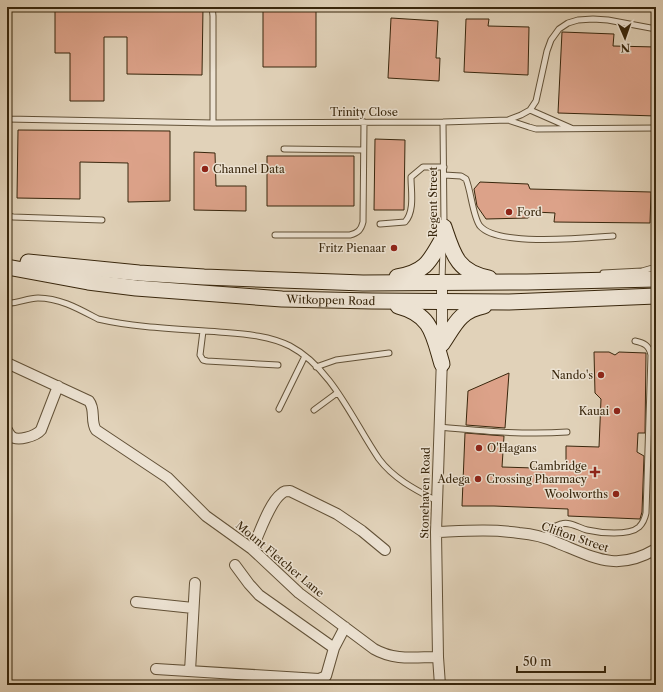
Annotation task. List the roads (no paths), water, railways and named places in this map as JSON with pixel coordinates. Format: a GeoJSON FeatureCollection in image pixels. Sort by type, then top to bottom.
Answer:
{"type":"FeatureCollection","features":[{"type":"Feature","properties":{"kind":"main road"},"geometry":{"type":"LineString","coordinates":[[444,232],[456,258],[466,269],[485,277],[527,282]]}},
{"type":"Feature","properties":{"kind":"main road"},"geometry":{"type":"LineString","coordinates":[[363,283],[418,271],[429,262],[444,232]]}},
{"type":"Feature","properties":{"kind":"main road","name":"Witkoppen Road"},"geometry":{"type":"LineString","coordinates":[[7,259],[139,274],[363,283],[527,282],[656,279]]}},
{"type":"Feature","properties":{"kind":"main road","name":"Witkoppen Road"},"geometry":{"type":"LineString","coordinates":[[7,267],[88,282],[142,289],[282,299],[509,302],[656,296]]}},
{"type":"Feature","properties":{"kind":"main road"},"geometry":{"type":"LineString","coordinates":[[372,301],[406,308],[420,315],[426,322],[433,335],[442,364]]}},
{"type":"Feature","properties":{"kind":"main road"},"geometry":{"type":"LineString","coordinates":[[442,344],[457,320],[467,312],[480,307],[509,302]]}},
{"type":"Feature","properties":{"kind":"street","name":"Stonehaven Road"},"geometry":{"type":"LineString","coordinates":[[440,685],[438,657],[436,532],[442,364],[442,282]]}},
{"type":"Feature","properties":{"kind":"street"},"geometry":{"type":"LineString","coordinates":[[7,363],[58,386],[41,430],[38,434],[16,439],[11,436],[7,430]]}},
{"type":"Feature","properties":{"kind":"street","name":"Mount Fletcher Lane"},"geometry":{"type":"LineString","coordinates":[[58,386],[88,401],[93,409],[94,427],[100,433],[168,478],[206,516],[252,549],[300,593],[345,627],[383,654],[392,657],[438,657]]}},
{"type":"Feature","properties":{"kind":"street"},"geometry":{"type":"LineString","coordinates":[[252,549],[272,505],[280,494],[290,491],[337,514],[362,531],[385,550]]}},
{"type":"Feature","properties":{"kind":"street","name":"Clifton Street"},"geometry":{"type":"LineString","coordinates":[[436,532],[492,530],[518,532],[556,542],[584,555],[602,560],[619,562],[633,560],[656,549]]}},
{"type":"Feature","properties":{"kind":"street"},"geometry":{"type":"LineString","coordinates":[[235,565],[259,595],[334,648]]}},
{"type":"Feature","properties":{"kind":"street"},"geometry":{"type":"LineString","coordinates":[[190,671],[194,583]]}},
{"type":"Feature","properties":{"kind":"street"},"geometry":{"type":"LineString","coordinates":[[136,602],[193,608]]}},
{"type":"Feature","properties":{"kind":"street"},"geometry":{"type":"LineString","coordinates":[[156,669],[190,671],[277,681],[319,679],[326,676],[334,648],[345,627]]}},
{"type":"Feature","properties":{"kind":"lane","name":"Trinity Close"},"geometry":{"type":"LineString","coordinates":[[8,7],[7,119],[213,123],[443,122],[508,120],[530,110]]}},
{"type":"Feature","properties":{"kind":"lane"},"geometry":{"type":"LineString","coordinates":[[212,7],[213,123]]}},
{"type":"Feature","properties":{"kind":"lane"},"geometry":{"type":"LineString","coordinates":[[573,128],[530,110],[536,101],[547,51],[551,40],[559,29],[568,23],[578,20],[593,19],[608,20],[656,29]]}},
{"type":"Feature","properties":{"kind":"lane"},"geometry":{"type":"LineString","coordinates":[[508,120],[536,129],[656,128]]}},
{"type":"Feature","properties":{"kind":"lane"},"geometry":{"type":"LineString","coordinates":[[275,235],[350,235],[356,234],[360,231],[363,222],[364,122]]}},
{"type":"Feature","properties":{"kind":"lane","name":"Regent Street"},"geometry":{"type":"LineString","coordinates":[[442,282],[444,232],[443,122]]}},
{"type":"Feature","properties":{"kind":"lane"},"geometry":{"type":"LineString","coordinates":[[284,148],[363,150]]}},
{"type":"Feature","properties":{"kind":"lane"},"geometry":{"type":"LineString","coordinates":[[380,224],[405,222],[409,218],[411,204],[411,177],[423,167],[444,167]]}},
{"type":"Feature","properties":{"kind":"lane"},"geometry":{"type":"LineString","coordinates":[[444,175],[462,176],[466,179],[478,221],[484,229],[490,233],[522,239],[559,239],[613,236]]}},
{"type":"Feature","properties":{"kind":"lane"},"geometry":{"type":"LineString","coordinates":[[7,215],[13,217],[102,220]]}},
{"type":"Feature","properties":{"kind":"lane"},"geometry":{"type":"LineString","coordinates":[[569,281],[597,274],[642,271],[656,267]]}},
{"type":"Feature","properties":{"kind":"lane"},"geometry":{"type":"LineString","coordinates":[[7,302],[36,298],[50,299],[64,302],[104,321],[252,335],[271,339],[289,346],[305,356],[316,367],[337,393],[380,459],[391,472],[404,482],[437,502]]}},
{"type":"Feature","properties":{"kind":"lane"},"geometry":{"type":"LineString","coordinates":[[203,331],[200,355],[203,360],[278,365]]}},
{"type":"Feature","properties":{"kind":"lane"},"geometry":{"type":"LineString","coordinates":[[544,538],[555,526],[562,523],[569,523],[587,530],[623,532],[632,531],[639,527],[644,521],[646,513],[651,355],[650,349],[646,344],[635,341]]}},
{"type":"Feature","properties":{"kind":"lane"},"geometry":{"type":"LineString","coordinates":[[316,367],[336,360],[390,353]]}},
{"type":"Feature","properties":{"kind":"lane"},"geometry":{"type":"LineString","coordinates":[[279,409],[305,356]]}},
{"type":"Feature","properties":{"kind":"lane"},"geometry":{"type":"LineString","coordinates":[[314,410],[337,393]]}},
{"type":"Feature","properties":{"kind":"lane"},"geometry":{"type":"LineString","coordinates":[[439,427],[544,434],[567,432]]}},
{"type":"Feature","properties":{"kind":"place","name":"Channel Data"},"geometry":{"type":"Point","coordinates":[205,169]}},
{"type":"Feature","properties":{"kind":"place","name":"Ford"},"geometry":{"type":"Point","coordinates":[509,212]}},
{"type":"Feature","properties":{"kind":"place","name":"Fritz Pienaar"},"geometry":{"type":"Point","coordinates":[394,248]}},
{"type":"Feature","properties":{"kind":"place","name":"Nando's"},"geometry":{"type":"Point","coordinates":[601,375]}},
{"type":"Feature","properties":{"kind":"place","name":"Kauai"},"geometry":{"type":"Point","coordinates":[617,411]}},
{"type":"Feature","properties":{"kind":"place","name":"O'Hagans"},"geometry":{"type":"Point","coordinates":[479,448]}},
{"type":"Feature","properties":{"kind":"place","name":"Cambridge Crossing Pharmacy"},"geometry":{"type":"Point","coordinates":[595,472]}},
{"type":"Feature","properties":{"kind":"place","name":"Adega"},"geometry":{"type":"Point","coordinates":[478,479]}},
{"type":"Feature","properties":{"kind":"place","name":"Woolworths"},"geometry":{"type":"Point","coordinates":[616,494]}}]}
